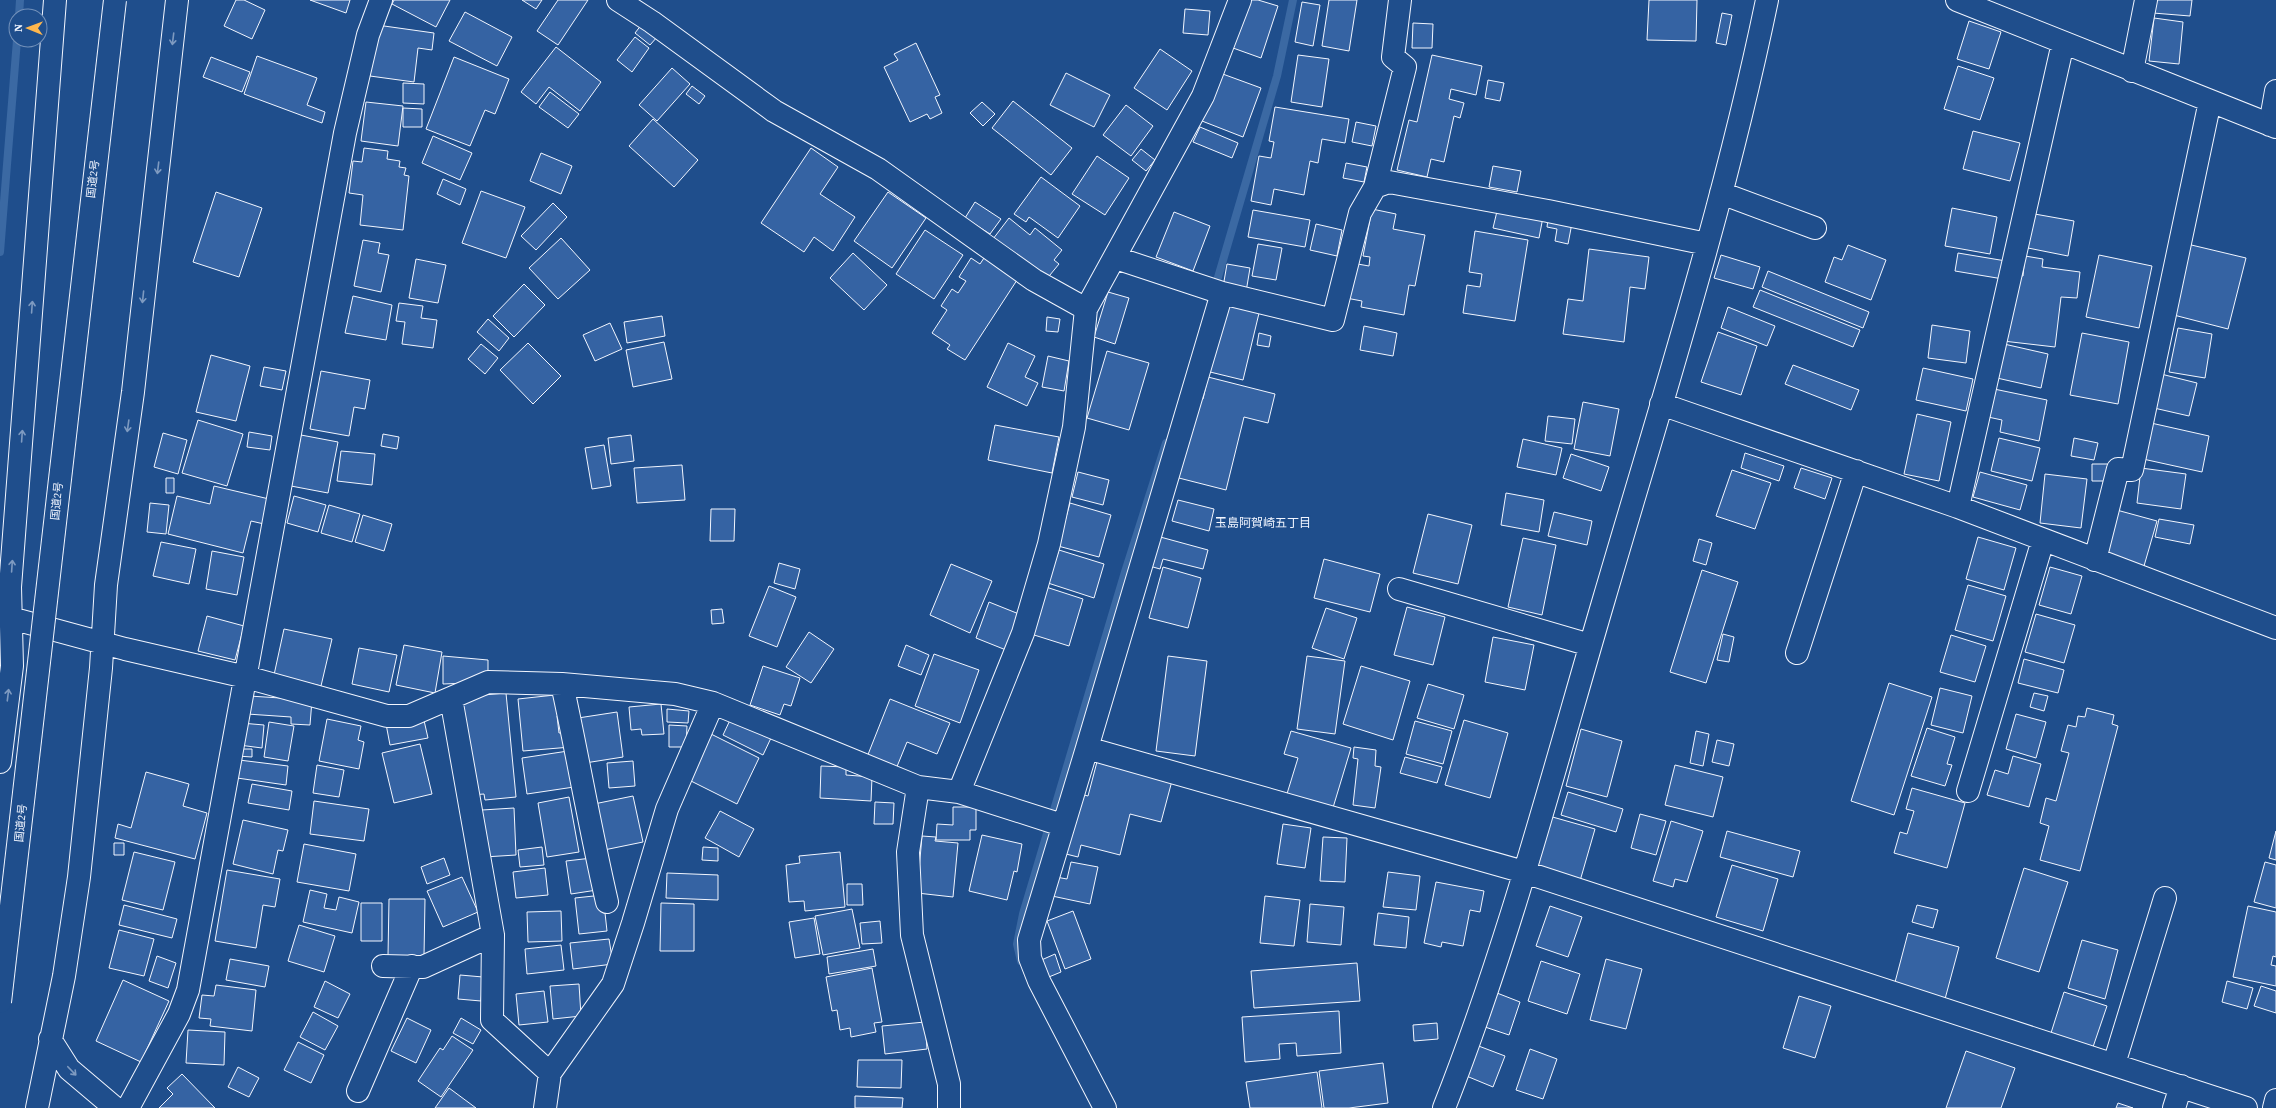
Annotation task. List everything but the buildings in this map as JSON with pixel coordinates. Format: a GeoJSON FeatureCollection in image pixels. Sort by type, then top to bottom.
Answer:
{"type":"FeatureCollection","features":[{"type":"Feature","properties":{"kind":"main road"},"geometry":{"type":"LineString","coordinates":[[0,762],[12,666],[6,617],[10,588],[55,0]]}},
{"type":"Feature","properties":{"kind":"main road","name":"国道2号"},"geometry":{"type":"LineString","coordinates":[[0,1002],[115,0]]}},
{"type":"Feature","properties":{"kind":"main road"},"geometry":{"type":"LineString","coordinates":[[37,1108],[64,976],[78,877],[102,643],[106,586],[133,392],[177,0]]}},
{"type":"Feature","properties":{"kind":"main road"},"geometry":{"type":"LineString","coordinates":[[128,1108],[168,1036],[188,990],[345,133],[368,35],[381,0]]}},
{"type":"Feature","properties":{"kind":"main road"},"geometry":{"type":"LineString","coordinates":[[618,0],[652,22],[774,112],[878,169],[954,225],[1034,280],[1086,309]]}},
{"type":"Feature","properties":{"kind":"main road"},"geometry":{"type":"LineString","coordinates":[[960,792],[1024,633],[1048,544],[1074,426],[1086,309],[1116,258],[1203,96],[1240,0]]}},
{"type":"Feature","properties":{"kind":"main road"},"geometry":{"type":"LineString","coordinates":[[1116,258],[1222,293],[1333,320],[1360,213],[1375,187],[1405,67],[1393,57],[1400,0]]}},
{"type":"Feature","properties":{"kind":"main road"},"geometry":{"type":"LineString","coordinates":[[1444,1108],[1464,1053],[1524,872],[1661,404],[1721,193],[1748,89],[1767,0]]}},
{"type":"Feature","properties":{"kind":"main road"},"geometry":{"type":"LineString","coordinates":[[1957,0],[2273,126],[2276,91]]}},
{"type":"Feature","properties":{"kind":"main road"},"geometry":{"type":"LineString","coordinates":[[2132,71],[2146,0]]}},
{"type":"Feature","properties":{"kind":"main road"},"geometry":{"type":"LineString","coordinates":[[1958,507],[2063,43]]}},
{"type":"Feature","properties":{"kind":"main road"},"geometry":{"type":"LineString","coordinates":[[2095,560],[2118,469],[2132,470],[2210,101]]}},
{"type":"Feature","properties":{"kind":"main road"},"geometry":{"type":"LineString","coordinates":[[1375,187],[1388,182],[1548,210],[1707,244]]}},
{"type":"Feature","properties":{"kind":"main road"},"geometry":{"type":"LineString","coordinates":[[1721,193],[1815,228]]}},
{"type":"Feature","properties":{"kind":"main road"},"geometry":{"type":"LineString","coordinates":[[1105,1108],[1039,981],[1030,958],[1029,940],[1055,823],[1087,748],[1222,293]]}},
{"type":"Feature","properties":{"kind":"main road"},"geometry":{"type":"LineString","coordinates":[[1661,404],[1958,507],[2276,628]]}},
{"type":"Feature","properties":{"kind":"main road"},"geometry":{"type":"LineString","coordinates":[[1797,653],[1856,471]]}},
{"type":"Feature","properties":{"kind":"main road"},"geometry":{"type":"LineString","coordinates":[[1968,790],[2043,540]]}},
{"type":"Feature","properties":{"kind":"main road"},"geometry":{"type":"LineString","coordinates":[[1399,589],[1590,645]]}},
{"type":"Feature","properties":{"kind":"main road"},"geometry":{"type":"LineString","coordinates":[[6,617],[102,643],[246,678],[387,716],[409,716],[488,682],[562,684],[675,694],[712,703],[918,787],[960,792],[1055,823]]}},
{"type":"Feature","properties":{"kind":"main road"},"geometry":{"type":"LineString","coordinates":[[562,684],[576,744],[589,823],[607,902]]}},
{"type":"Feature","properties":{"kind":"main road"},"geometry":{"type":"LineString","coordinates":[[451,698],[493,936],[492,1020],[550,1073]]}},
{"type":"Feature","properties":{"kind":"main road"},"geometry":{"type":"LineString","coordinates":[[545,1108],[550,1073],[613,984],[667,809],[712,703]]}},
{"type":"Feature","properties":{"kind":"main road"},"geometry":{"type":"LineString","coordinates":[[1087,748],[1524,872],[2246,1108]]}},
{"type":"Feature","properties":{"kind":"main road"},"geometry":{"type":"LineString","coordinates":[[918,787],[908,852],[912,935],[949,1084],[949,1108]]}},
{"type":"Feature","properties":{"kind":"main road"},"geometry":{"type":"LineString","coordinates":[[2114,1064],[2165,898]]}},
{"type":"Feature","properties":{"kind":"main road"},"geometry":{"type":"LineString","coordinates":[[383,966],[423,967],[493,936]]}},
{"type":"Feature","properties":{"kind":"main road"},"geometry":{"type":"LineString","coordinates":[[358,1091],[412,966]]}},
{"type":"Feature","properties":{"kind":"main road"},"geometry":{"type":"LineString","coordinates":[[50,1039],[69,1069],[115,1108]]}},
{"type":"Feature","properties":{"kind":"main road"},"geometry":{"type":"LineString","coordinates":[[2174,1108],[2181,1086]]}},
{"type":"Feature","properties":{"kind":"main road"},"geometry":{"type":"LineString","coordinates":[[2274,1108],[2276,1100]]}},
{"type":"Feature","properties":{"kind":"waterway"},"geometry":{"type":"LineString","coordinates":[[20,0],[20,8]]}},
{"type":"Feature","properties":{"kind":"waterway"},"geometry":{"type":"LineString","coordinates":[[1214,291],[1277,76],[1293,0]]}},
{"type":"Feature","properties":{"kind":"waterway"},"geometry":{"type":"LineString","coordinates":[[0,252],[16,48]]}},
{"type":"Feature","properties":{"kind":"waterway"},"geometry":{"type":"LineString","coordinates":[[1021,961],[1017,944],[1023,914],[1125,572],[1166,443]]}},
{"type":"Feature","properties":{"kind":"district","name":"玉島阿賀崎五丁目"},"geometry":{"type":"Point","coordinates":[1263,523]}}]}
